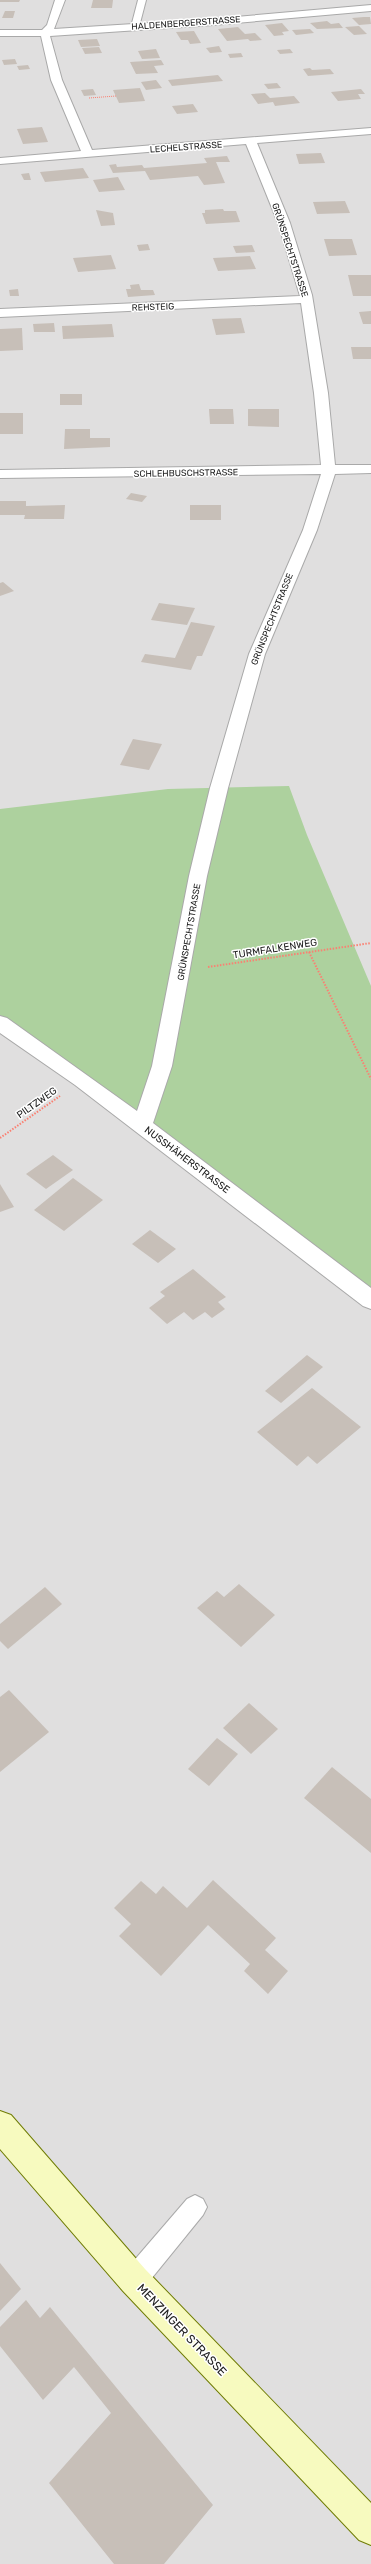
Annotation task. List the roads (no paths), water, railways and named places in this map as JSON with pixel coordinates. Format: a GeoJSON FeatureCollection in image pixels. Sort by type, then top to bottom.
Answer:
{"type":"FeatureCollection","features":[{"type":"Feature","properties":{"kind":"street"},"geometry":{"type":"LineString","coordinates":[[60,0],[52,26],[44,33],[55,78],[88,154]]}},
{"type":"Feature","properties":{"kind":"street"},"geometry":{"type":"LineString","coordinates":[[339,0],[338,5],[345,10]]}},
{"type":"Feature","properties":{"kind":"street","name":"HALDENBERGERSTRASSE"},"geometry":{"type":"LineString","coordinates":[[0,33],[44,33],[135,27],[371,8]]}},
{"type":"Feature","properties":{"kind":"street","name":"LECHELSTRASSE"},"geometry":{"type":"LineString","coordinates":[[0,161],[371,132]]}},
{"type":"Feature","properties":{"kind":"street","name":"GRÜNSPECHTSTRASSE"},"geometry":{"type":"LineString","coordinates":[[142,1125],[162,1066],[182,971],[198,876],[219,788],[256,654],[310,530],[329,471],[321,393],[306,299],[284,223],[251,142]]}},
{"type":"Feature","properties":{"kind":"street","name":"REHSTEIG"},"geometry":{"type":"LineString","coordinates":[[0,313],[306,299]]}},
{"type":"Feature","properties":{"kind":"street","name":"SCHLEHBUSCHSTRASSE"},"geometry":{"type":"LineString","coordinates":[[0,474],[329,471],[371,469]]}},
{"type":"Feature","properties":{"kind":"street","name":"NUSSHÄHERSTRASSE"},"geometry":{"type":"LineString","coordinates":[[0,1023],[82,1080],[371,1300]]}},
{"type":"Feature","properties":{"kind":"street","name":"MENZINGER STRASSE"},"geometry":{"type":"LineString","coordinates":[[0,2126],[134,2280],[371,2528]]}},
{"type":"Feature","properties":{"kind":"lane"},"geometry":{"type":"LineString","coordinates":[[135,27],[142,0]]}},
{"type":"Feature","properties":{"kind":"lane"},"geometry":{"type":"LineString","coordinates":[[134,2280],[195,2207]]}}]}
